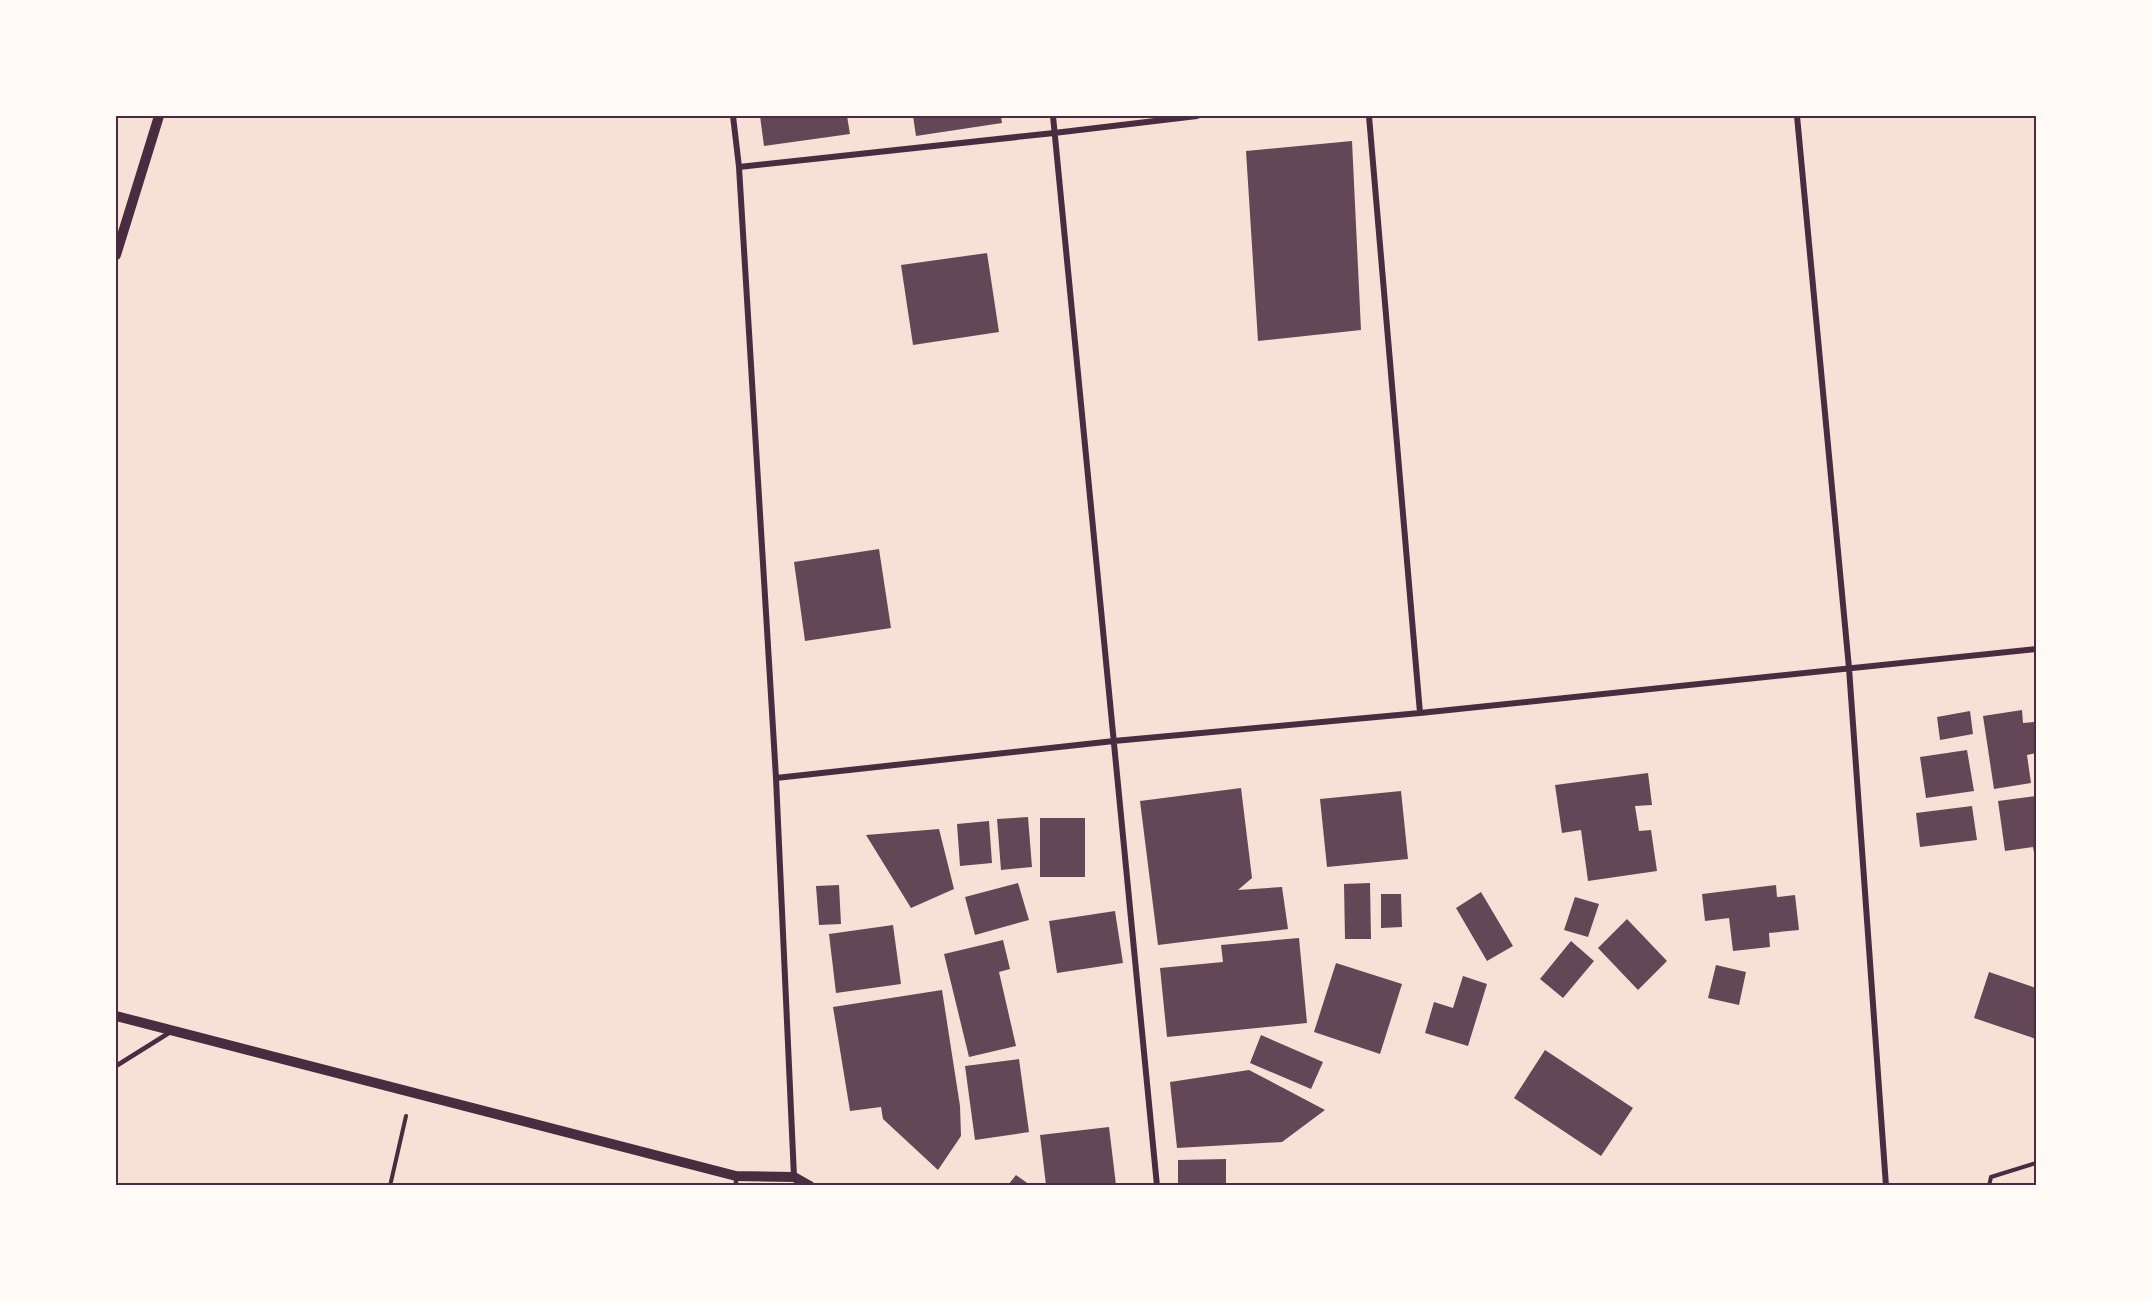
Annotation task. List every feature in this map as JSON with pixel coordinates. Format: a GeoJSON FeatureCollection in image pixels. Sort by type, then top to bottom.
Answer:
{"type":"FeatureCollection","features":[{"type":"Feature","properties":{"kind":"street"},"geometry":{"type":"LineString","coordinates":[[116,255],[159,116]]}},
{"type":"Feature","properties":{"kind":"street"},"geometry":{"type":"LineString","coordinates":[[733,116],[739,167],[776,778],[794,1177]]}},
{"type":"Feature","properties":{"kind":"street"},"geometry":{"type":"LineString","coordinates":[[1053,116],[1157,1185]]}},
{"type":"Feature","properties":{"kind":"street"},"geometry":{"type":"LineString","coordinates":[[739,167],[1197,116]]}},
{"type":"Feature","properties":{"kind":"street"},"geometry":{"type":"LineString","coordinates":[[1369,116],[1420,713]]}},
{"type":"Feature","properties":{"kind":"street"},"geometry":{"type":"LineString","coordinates":[[1797,116],[1849,669],[1886,1185]]}},
{"type":"Feature","properties":{"kind":"street"},"geometry":{"type":"LineString","coordinates":[[776,778],[1114,741],[1420,713],[2037,649]]}},
{"type":"Feature","properties":{"kind":"street"},"geometry":{"type":"LineString","coordinates":[[116,1016],[411,1092],[736,1181],[794,1177],[810,1185]]}},
{"type":"Feature","properties":{"kind":"lane"},"geometry":{"type":"LineString","coordinates":[[116,1066],[173,1030]]}},
{"type":"Feature","properties":{"kind":"path"},"geometry":{"type":"LineString","coordinates":[[390,1185],[411,1092]]}},
{"type":"Feature","properties":{"kind":"path"},"geometry":{"type":"LineString","coordinates":[[1989,1185],[1991,1178],[2037,1163]]}},
{"type":"Feature","properties":{"kind":"building"},"geometry":{"type":"Polygon","coordinates":[[[760,116],[847,116],[850,134],[764,146],[760,116]]]}},
{"type":"Feature","properties":{"kind":"building"},"geometry":{"type":"Polygon","coordinates":[[[913,116],[1001,116],[1002,123],[916,136],[913,116]]]}},
{"type":"Feature","properties":{"kind":"building"},"geometry":{"type":"Polygon","coordinates":[[[1352,141],[1361,330],[1258,341],[1246,151],[1352,141]]]}},
{"type":"Feature","properties":{"kind":"building"},"geometry":{"type":"Polygon","coordinates":[[[987,253],[999,332],[913,345],[901,265],[987,253]]]}},
{"type":"Feature","properties":{"kind":"building"},"geometry":{"type":"Polygon","coordinates":[[[879,549],[891,628],[805,641],[794,562],[879,549]]]}},
{"type":"Feature","properties":{"kind":"building"},"geometry":{"type":"Polygon","coordinates":[[[2022,710],[2023,723],[2035,722],[2036,753],[2027,755],[2031,783],[1994,789],[1983,716],[2022,710]]]}},
{"type":"Feature","properties":{"kind":"building"},"geometry":{"type":"Polygon","coordinates":[[[1970,711],[1973,734],[1940,740],[1937,717],[1970,711]]]}},
{"type":"Feature","properties":{"kind":"building"},"geometry":{"type":"Polygon","coordinates":[[[1967,750],[1974,791],[1926,798],[1920,757],[1967,750]]]}},
{"type":"Feature","properties":{"kind":"building"},"geometry":{"type":"Polygon","coordinates":[[[1648,773],[1652,805],[1635,806],[1639,831],[1651,830],[1657,871],[1588,881],[1581,830],[1562,833],[1555,785],[1648,773]]]}},
{"type":"Feature","properties":{"kind":"building"},"geometry":{"type":"Polygon","coordinates":[[[1241,788],[1252,878],[1238,890],[1282,887],[1288,929],[1158,945],[1140,801],[1241,788]]]}},
{"type":"Feature","properties":{"kind":"building"},"geometry":{"type":"Polygon","coordinates":[[[1401,791],[1408,859],[1327,867],[1320,799],[1401,791]]]}},
{"type":"Feature","properties":{"kind":"building"},"geometry":{"type":"Polygon","coordinates":[[[2036,796],[2036,857],[2033,847],[2005,851],[1998,801],[2036,796]]]}},
{"type":"Feature","properties":{"kind":"building"},"geometry":{"type":"Polygon","coordinates":[[[1972,806],[1977,840],[1920,847],[1916,813],[1972,806]]]}},
{"type":"Feature","properties":{"kind":"building"},"geometry":{"type":"Polygon","coordinates":[[[1028,817],[1032,867],[1001,870],[997,819],[1028,817]]]}},
{"type":"Feature","properties":{"kind":"building"},"geometry":{"type":"Polygon","coordinates":[[[1040,818],[1085,818],[1085,877],[1040,877],[1040,818]]]}},
{"type":"Feature","properties":{"kind":"building"},"geometry":{"type":"Polygon","coordinates":[[[989,821],[992,863],[960,866],[957,824],[989,821]]]}},
{"type":"Feature","properties":{"kind":"building"},"geometry":{"type":"Polygon","coordinates":[[[939,829],[954,889],[911,908],[866,835],[939,829]]]}},
{"type":"Feature","properties":{"kind":"building"},"geometry":{"type":"Polygon","coordinates":[[[1018,883],[1029,920],[975,935],[965,897],[1018,883]]]}},
{"type":"Feature","properties":{"kind":"building"},"geometry":{"type":"Polygon","coordinates":[[[1370,883],[1371,939],[1345,939],[1344,884],[1370,883]]]}},
{"type":"Feature","properties":{"kind":"building"},"geometry":{"type":"Polygon","coordinates":[[[839,885],[841,924],[819,925],[816,886],[839,885]]]}},
{"type":"Feature","properties":{"kind":"building"},"geometry":{"type":"Polygon","coordinates":[[[1776,885],[1777,897],[1795,895],[1799,930],[1769,933],[1770,947],[1733,951],[1729,918],[1705,921],[1702,894],[1776,885]]]}},
{"type":"Feature","properties":{"kind":"building"},"geometry":{"type":"Polygon","coordinates":[[[1481,892],[1513,946],[1487,961],[1456,908],[1481,892]]]}},
{"type":"Feature","properties":{"kind":"building"},"geometry":{"type":"Polygon","coordinates":[[[1381,894],[1401,894],[1402,927],[1381,928],[1381,894]]]}},
{"type":"Feature","properties":{"kind":"building"},"geometry":{"type":"Polygon","coordinates":[[[1575,897],[1599,904],[1588,937],[1564,930],[1575,897]]]}},
{"type":"Feature","properties":{"kind":"building"},"geometry":{"type":"Polygon","coordinates":[[[1115,911],[1123,963],[1057,973],[1049,921],[1115,911]]]}},
{"type":"Feature","properties":{"kind":"building"},"geometry":{"type":"Polygon","coordinates":[[[1627,919],[1667,961],[1638,990],[1598,948],[1627,919]]]}},
{"type":"Feature","properties":{"kind":"building"},"geometry":{"type":"Polygon","coordinates":[[[893,925],[901,984],[836,993],[829,934],[893,925]]]}},
{"type":"Feature","properties":{"kind":"building"},"geometry":{"type":"Polygon","coordinates":[[[1299,938],[1307,1023],[1167,1037],[1160,968],[1223,962],[1221,945],[1299,938]]]}},
{"type":"Feature","properties":{"kind":"building"},"geometry":{"type":"Polygon","coordinates":[[[1003,940],[1010,969],[999,972],[1016,1046],[969,1057],[944,954],[1003,940]]]}},
{"type":"Feature","properties":{"kind":"building"},"geometry":{"type":"Polygon","coordinates":[[[1571,941],[1594,961],[1563,998],[1540,979],[1571,941]]]}},
{"type":"Feature","properties":{"kind":"building"},"geometry":{"type":"Polygon","coordinates":[[[1336,963],[1402,984],[1380,1054],[1314,1032],[1336,963]]]}},
{"type":"Feature","properties":{"kind":"building"},"geometry":{"type":"Polygon","coordinates":[[[1716,965],[1746,972],[1739,1005],[1708,998],[1716,965]]]}},
{"type":"Feature","properties":{"kind":"building"},"geometry":{"type":"Polygon","coordinates":[[[1989,972],[2036,988],[2036,1039],[1974,1018],[1989,972]]]}},
{"type":"Feature","properties":{"kind":"building"},"geometry":{"type":"Polygon","coordinates":[[[1463,976],[1487,984],[1468,1046],[1425,1033],[1434,1002],[1453,1008],[1463,976]]]}},
{"type":"Feature","properties":{"kind":"building"},"geometry":{"type":"Polygon","coordinates":[[[942,990],[960,1106],[961,1136],[938,1170],[883,1119],[881,1107],[850,1111],[833,1007],[942,990]]]}},
{"type":"Feature","properties":{"kind":"building"},"geometry":{"type":"Polygon","coordinates":[[[1261,1035],[1323,1062],[1311,1089],[1250,1063],[1261,1035]]]}},
{"type":"Feature","properties":{"kind":"building"},"geometry":{"type":"Polygon","coordinates":[[[1545,1050],[1633,1108],[1601,1156],[1514,1098],[1545,1050]]]}},
{"type":"Feature","properties":{"kind":"building"},"geometry":{"type":"Polygon","coordinates":[[[1019,1059],[1029,1132],[975,1140],[965,1066],[1019,1059]]]}},
{"type":"Feature","properties":{"kind":"building"},"geometry":{"type":"Polygon","coordinates":[[[1249,1070],[1325,1110],[1282,1142],[1177,1148],[1170,1082],[1249,1070]]]}},
{"type":"Feature","properties":{"kind":"building"},"geometry":{"type":"Polygon","coordinates":[[[1109,1127],[1116,1185],[1046,1185],[1040,1135],[1109,1127]]]}},
{"type":"Feature","properties":{"kind":"building"},"geometry":{"type":"Polygon","coordinates":[[[1226,1159],[1226,1185],[1178,1185],[1178,1160],[1226,1159]]]}},
{"type":"Feature","properties":{"kind":"building"},"geometry":{"type":"Polygon","coordinates":[[[1016,1175],[1030,1185],[1008,1185],[1016,1175]]]}}]}
